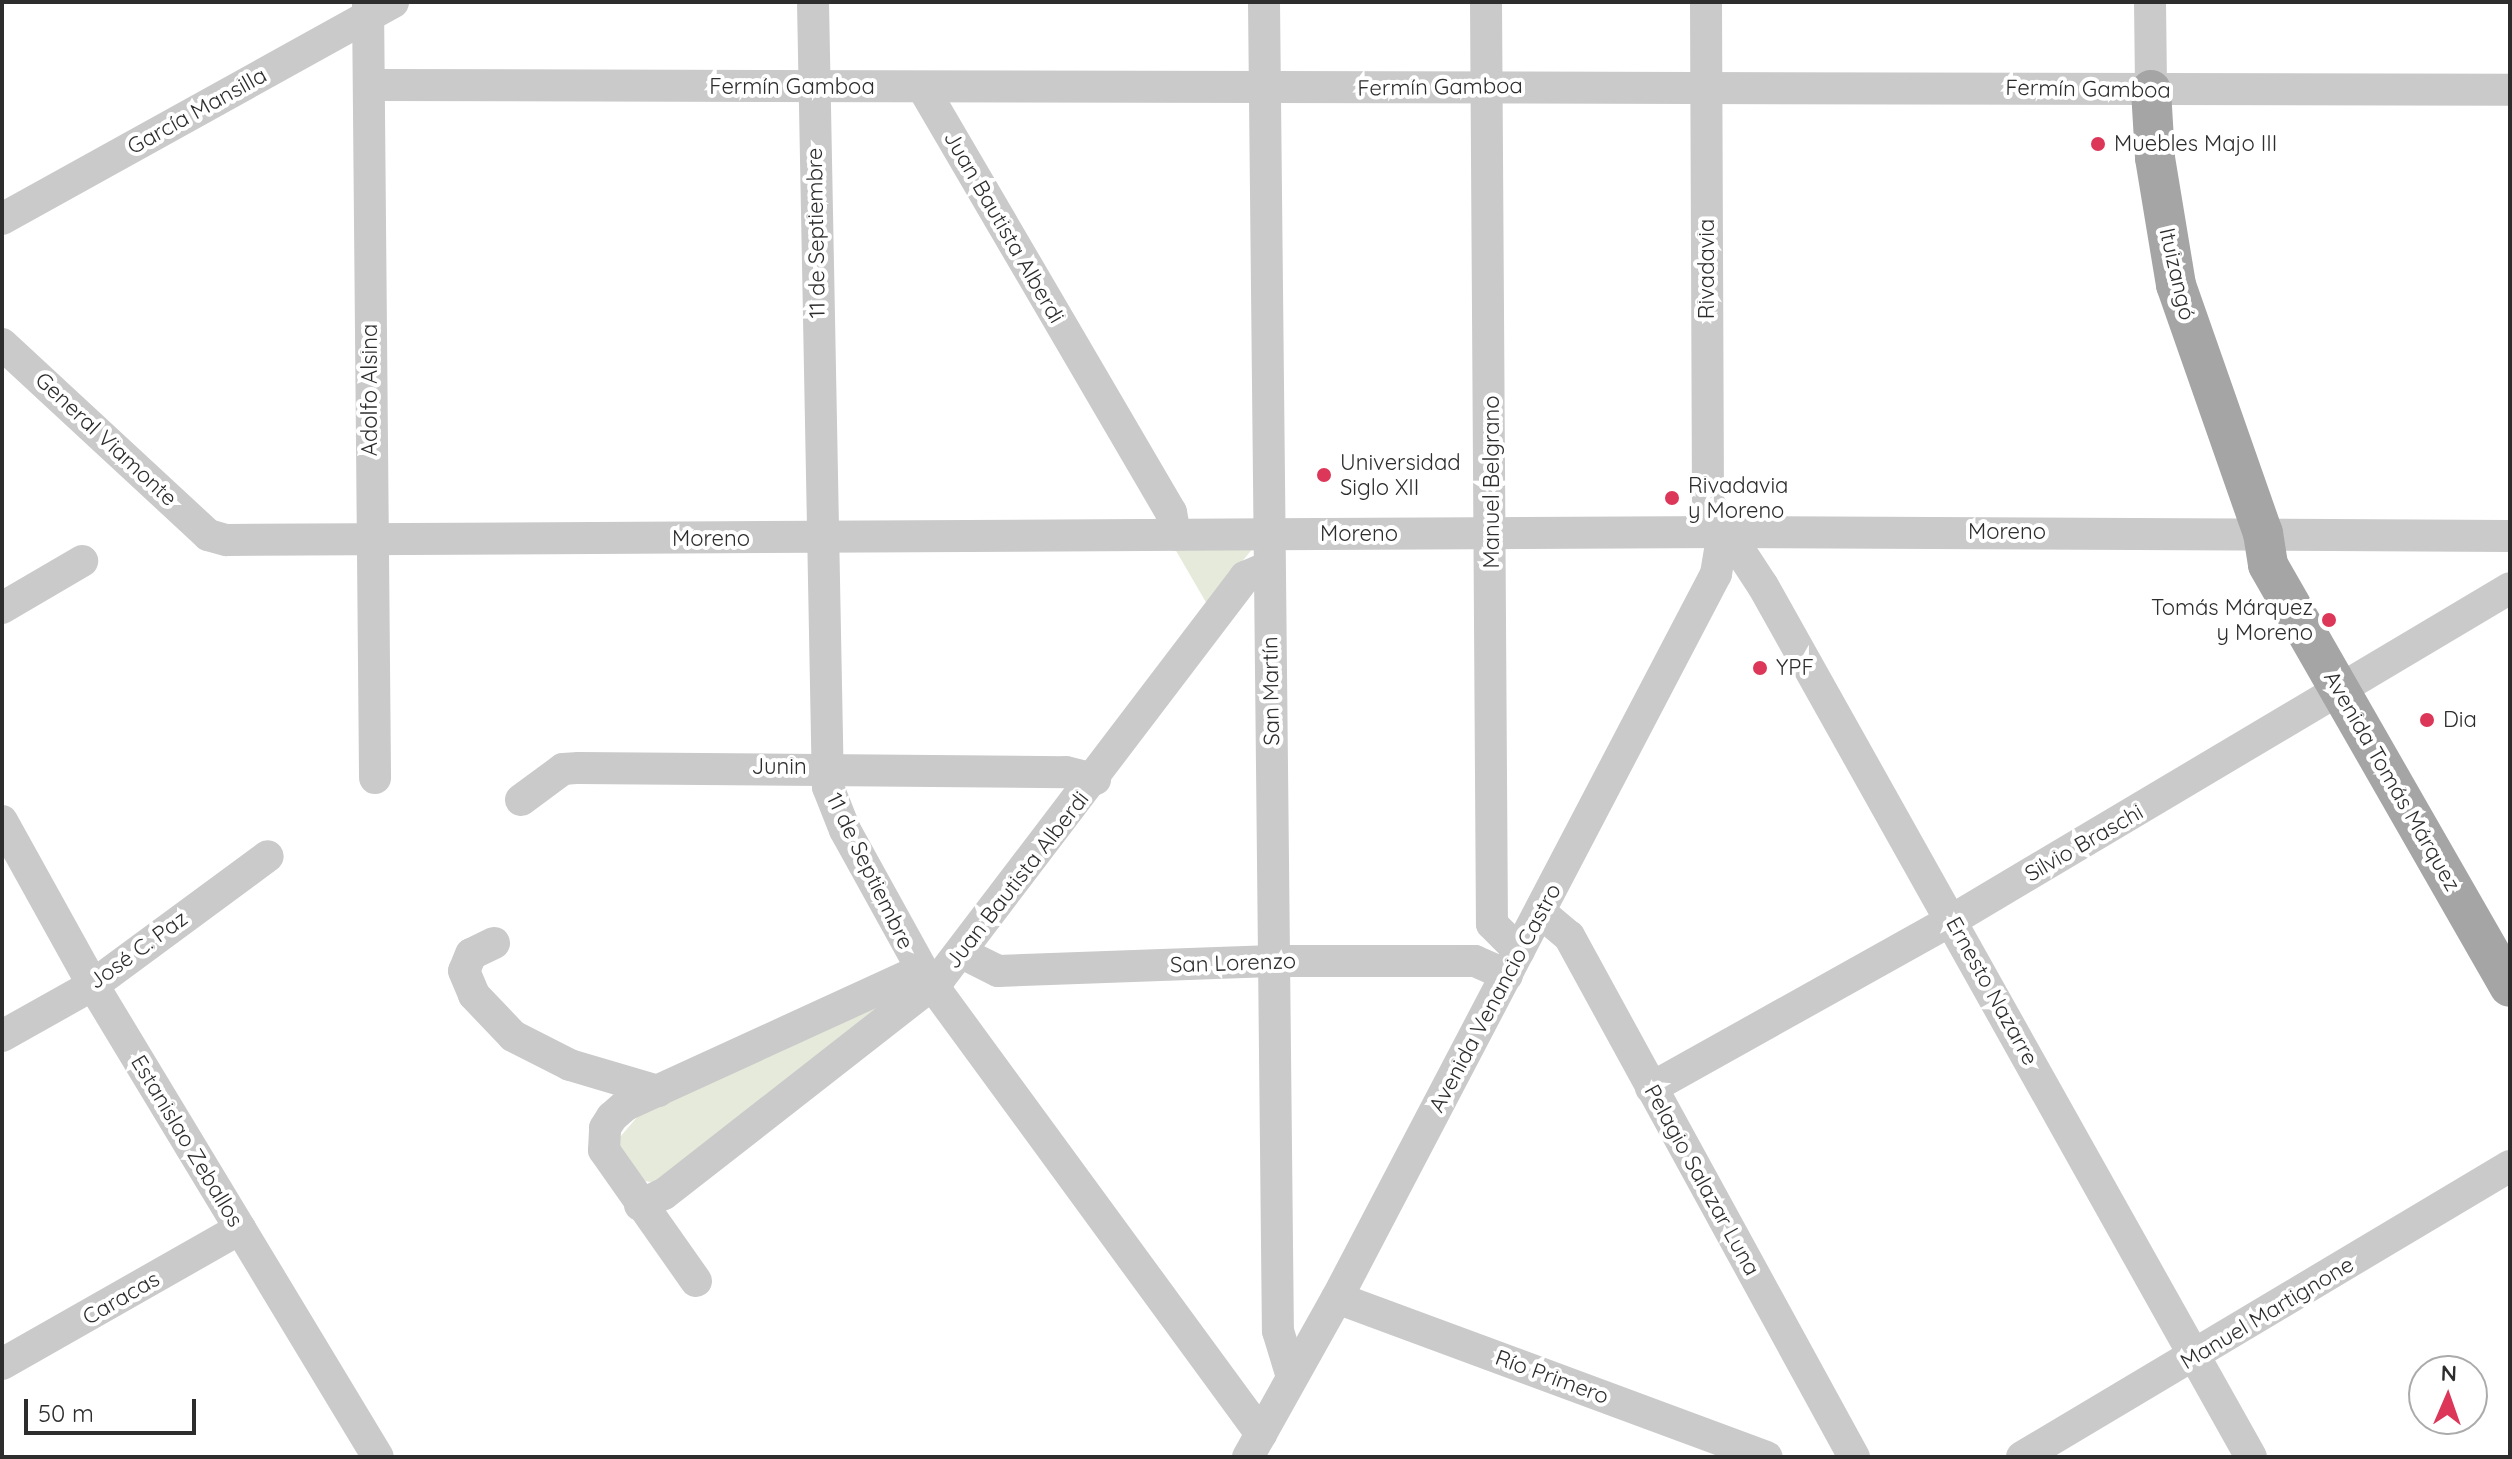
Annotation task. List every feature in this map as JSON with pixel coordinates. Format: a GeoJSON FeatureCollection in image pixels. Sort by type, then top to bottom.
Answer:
{"type":"FeatureCollection","features":[{"type":"Feature","properties":{"kind":"main road","name":"Ituizangó"},"geometry":{"type":"LineString","coordinates":[[2151,90],[2155,158],[2176,285],[2263,533]]}},
{"type":"Feature","properties":{"kind":"main road","name":"Avenida Tomás Márquez"},"geometry":{"type":"LineString","coordinates":[[2263,533],[2268,565],[2510,947]]}},
{"type":"Feature","properties":{"kind":"main road","name":"Avenida Tomás Márquez"},"geometry":{"type":"LineString","coordinates":[[2348,687],[2510,987]]}},
{"type":"Feature","properties":{"kind":"street","name":"11 de Septiembre"},"geometry":{"type":"LineString","coordinates":[[813,2],[828,787],[845,830],[926,977],[1255,1446]]}},
{"type":"Feature","properties":{"kind":"street","name":"San Martín"},"geometry":{"type":"LineString","coordinates":[[1264,2],[1278,1331],[1292,1377]]}},
{"type":"Feature","properties":{"kind":"street","name":"Manuel Belgrano"},"geometry":{"type":"LineString","coordinates":[[1486,2],[1493,533],[1492,924],[1513,963]]}},
{"type":"Feature","properties":{"kind":"street","name":"Rivadavia"},"geometry":{"type":"LineString","coordinates":[[1706,2],[1706,487],[1723,532]]}},
{"type":"Feature","properties":{"kind":"street","name":"Ituizangó"},"geometry":{"type":"LineString","coordinates":[[2150,2],[2151,90]]}},
{"type":"Feature","properties":{"kind":"street","name":"Adolfo Alsina"},"geometry":{"type":"LineString","coordinates":[[375,778],[370,537],[370,85],[376,7]]}},
{"type":"Feature","properties":{"kind":"street","name":"García Mansilla"},"geometry":{"type":"LineString","coordinates":[[2,219],[376,7]]}},
{"type":"Feature","properties":{"kind":"street","name":"Fermín Gamboa"},"geometry":{"type":"LineString","coordinates":[[370,85],[1265,90],[1707,85],[2510,90]]}},
{"type":"Feature","properties":{"kind":"street","name":"Juan Bautista Alberdi"},"geometry":{"type":"LineString","coordinates":[[923,88],[1171,512],[1175,535]]}},
{"type":"Feature","properties":{"kind":"street","name":"General Viamonte"},"geometry":{"type":"LineString","coordinates":[[2,344],[208,535]]}},
{"type":"Feature","properties":{"kind":"street","name":"Moreno"},"geometry":{"type":"LineString","coordinates":[[208,535],[226,540],[1723,532],[2510,536]]}},
{"type":"Feature","properties":{"kind":"street","name":"Avenida Venancio Castro"},"geometry":{"type":"LineString","coordinates":[[1255,1446],[1337,1298],[1716,574],[1723,532]]}},
{"type":"Feature","properties":{"kind":"street","name":"Ernesto Nazarre"},"geometry":{"type":"LineString","coordinates":[[1723,532],[1763,586],[2251,1457]]}},
{"type":"Feature","properties":{"kind":"street"},"geometry":{"type":"LineString","coordinates":[[2,608],[82,561]]}},
{"type":"Feature","properties":{"kind":"street","name":"Juan Bautista Alberdi"},"geometry":{"type":"LineString","coordinates":[[926,977],[658,1091],[612,1117],[605,1128],[604,1150],[640,1205],[664,1194],[926,977],[962,953],[1245,577],[1269,567]]}},
{"type":"Feature","properties":{"kind":"street","name":"Silvio Braschi"},"geometry":{"type":"LineString","coordinates":[[1651,1088],[1952,920],[2510,588]]}},
{"type":"Feature","properties":{"kind":"street","name":"Junin"},"geometry":{"type":"LineString","coordinates":[[521,800],[563,769],[579,768],[826,767],[1066,772],[1095,779]]}},
{"type":"Feature","properties":{"kind":"street","name":"Estanislao Zeballos"},"geometry":{"type":"LineString","coordinates":[[2,821],[93,985],[378,1457]]}},
{"type":"Feature","properties":{"kind":"street","name":"José C. Paz"},"geometry":{"type":"LineString","coordinates":[[2,1036],[93,985],[268,856]]}},
{"type":"Feature","properties":{"kind":"street","name":"Pelagio Salazar Luna"},"geometry":{"type":"LineString","coordinates":[[1540,912],[1569,936],[1854,1457]]}},
{"type":"Feature","properties":{"kind":"street"},"geometry":{"type":"LineString","coordinates":[[494,943],[471,954],[464,971],[474,995],[513,1036],[570,1065],[658,1091]]}},
{"type":"Feature","properties":{"kind":"street","name":"San Lorenzo"},"geometry":{"type":"LineString","coordinates":[[962,953],[998,971],[1274,961],[1513,963]]}},
{"type":"Feature","properties":{"kind":"street","name":"Manuel Martignone"},"geometry":{"type":"LineString","coordinates":[[2022,1457],[2510,1166]]}},
{"type":"Feature","properties":{"kind":"street"},"geometry":{"type":"LineString","coordinates":[[640,1205],[696,1281]]}},
{"type":"Feature","properties":{"kind":"street","name":"Caracas"},"geometry":{"type":"LineString","coordinates":[[2,1364],[240,1229]]}},
{"type":"Feature","properties":{"kind":"street","name":"Río Primero"},"geometry":{"type":"LineString","coordinates":[[1337,1298],[1767,1457]]}},
{"type":"Feature","properties":{"kind":"shaded area"},"geometry":{"type":"Polygon","coordinates":[[[1254,547],[1207,604],[1175,549],[1254,547]]]}},
{"type":"Feature","properties":{"kind":"shaded area"},"geometry":{"type":"Polygon","coordinates":[[[895,996],[659,1183],[644,1181],[620,1150],[620,1137],[638,1116],[895,996]]]}},
{"type":"Feature","properties":{"kind":"place","name":"Muebles Majo III"},"geometry":{"type":"Point","coordinates":[2098,144]}},
{"type":"Feature","properties":{"kind":"place","name":"Universidad Siglo XII"},"geometry":{"type":"Point","coordinates":[1324,475]}},
{"type":"Feature","properties":{"kind":"place","name":"Rivadavia y Moreno"},"geometry":{"type":"Point","coordinates":[1672,498]}},
{"type":"Feature","properties":{"kind":"place","name":"Tomás Márquez y Moreno"},"geometry":{"type":"Point","coordinates":[2329,620]}},
{"type":"Feature","properties":{"kind":"place","name":"YPF"},"geometry":{"type":"Point","coordinates":[1760,668]}},
{"type":"Feature","properties":{"kind":"place","name":"Dia"},"geometry":{"type":"Point","coordinates":[2427,720]}}]}
